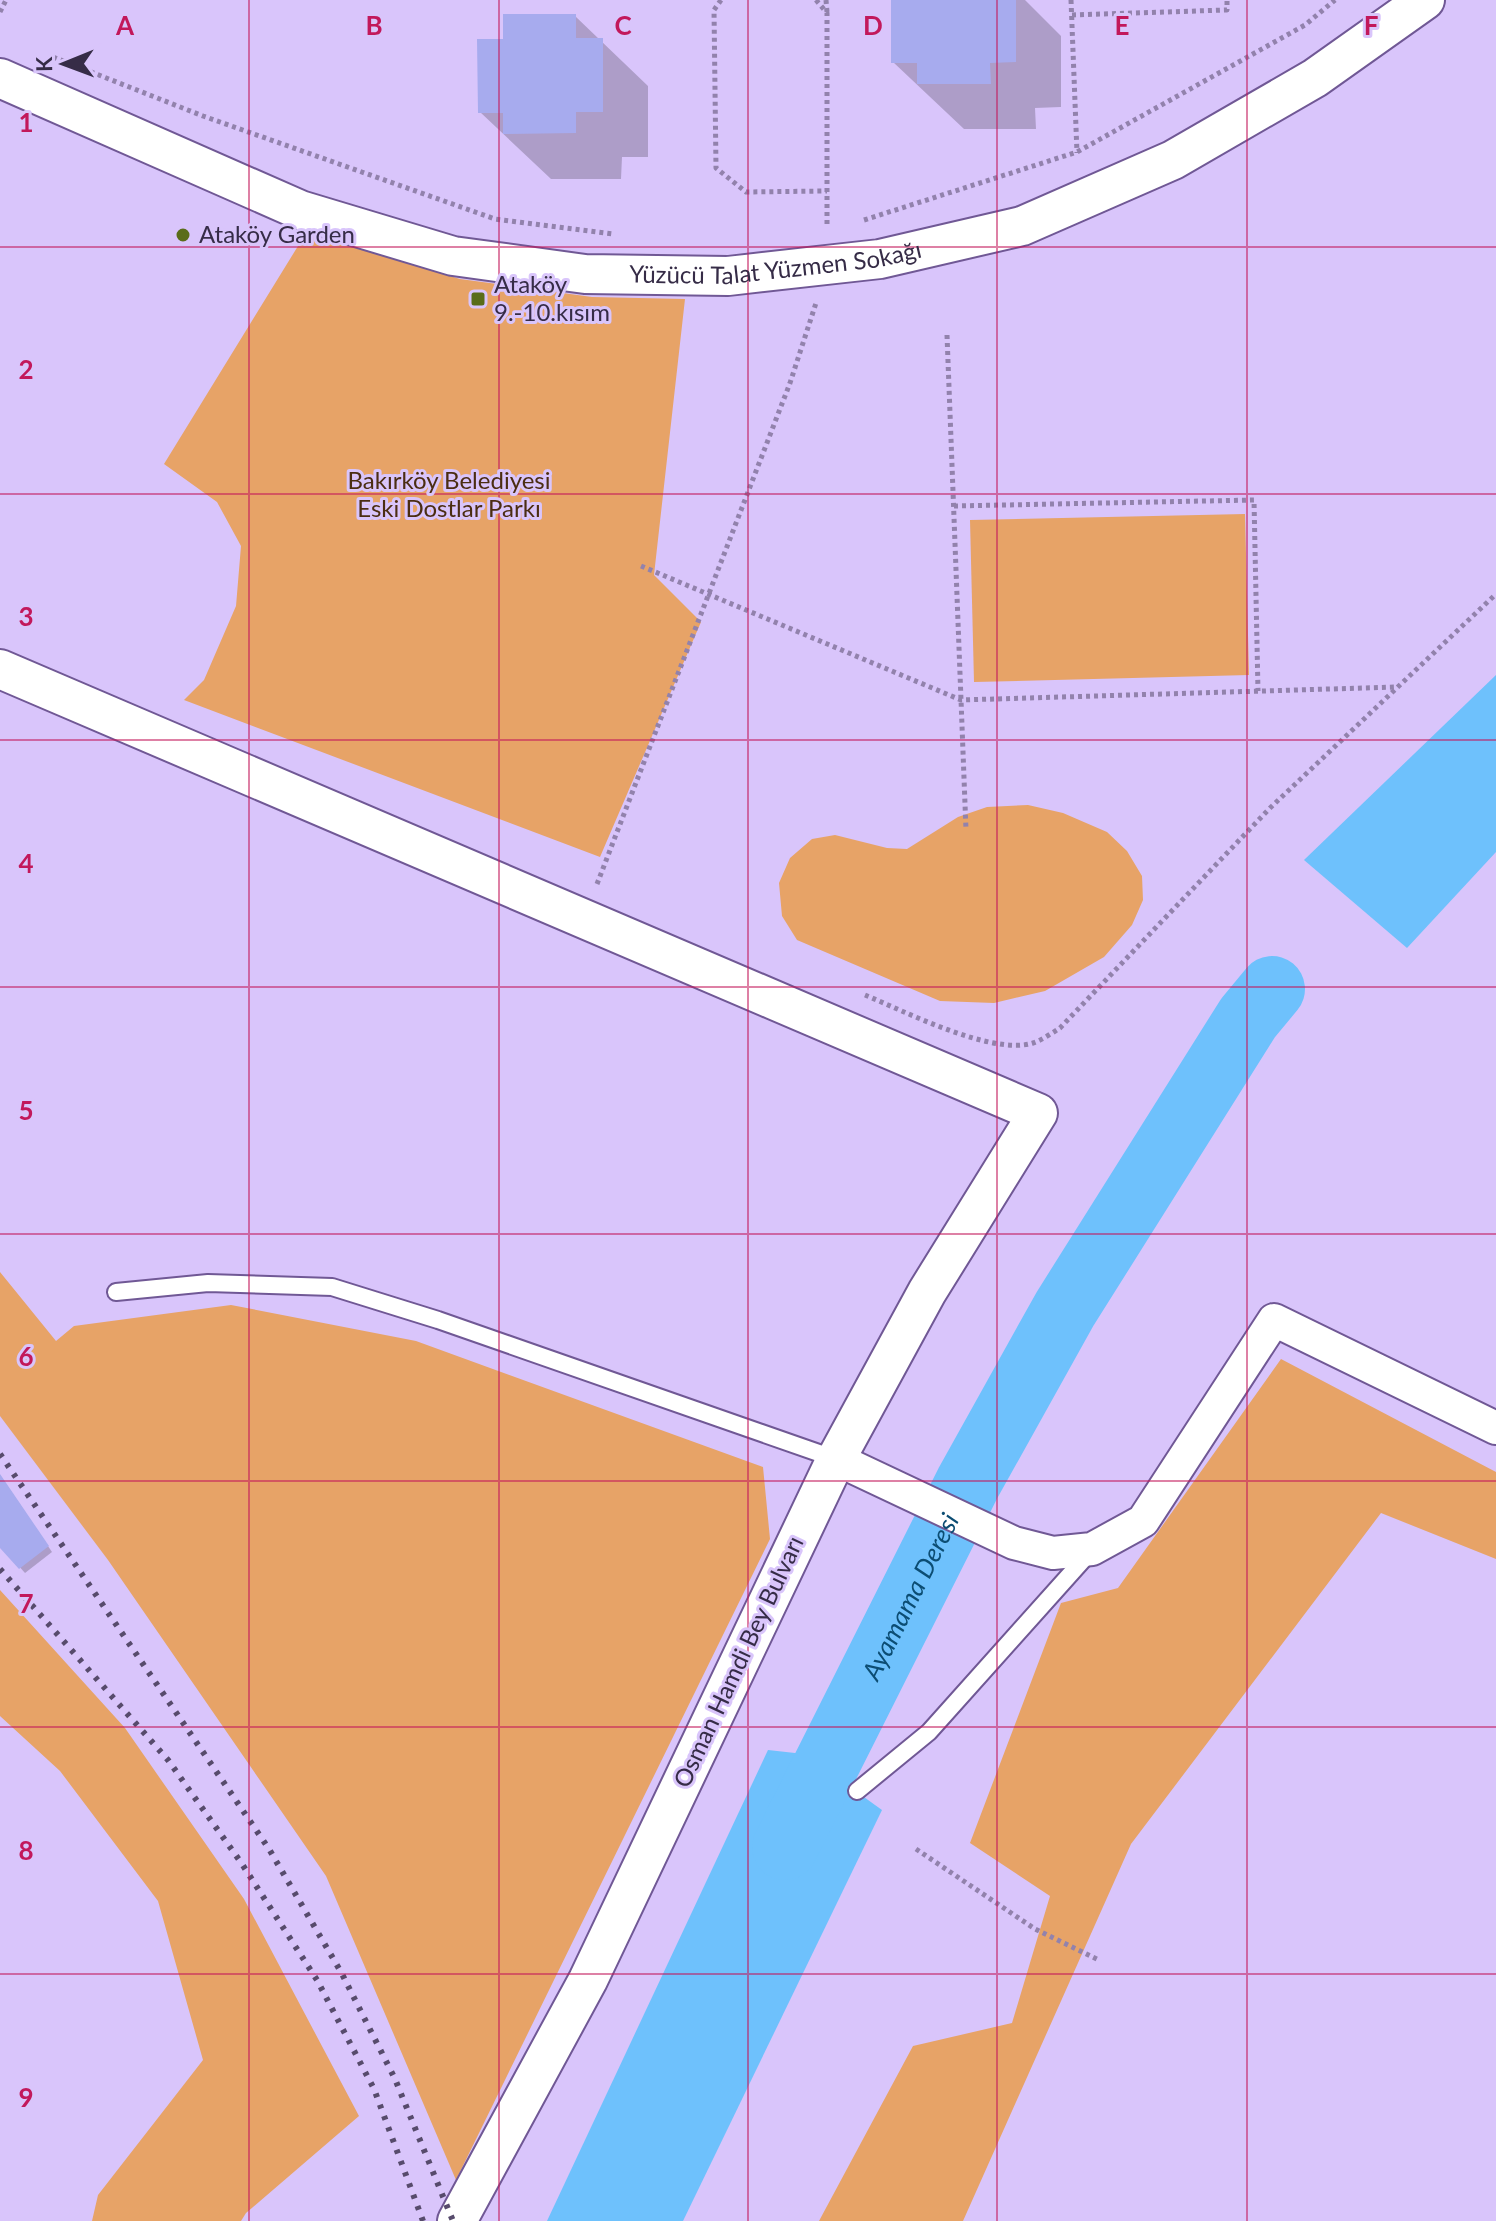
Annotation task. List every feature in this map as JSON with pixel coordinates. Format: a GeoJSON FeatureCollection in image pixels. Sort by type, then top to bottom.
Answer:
{"type":"FeatureCollection","features":[{"type":"Feature","properties":{"kind":"street","name":"Yüzücü Talat Yüzmen Sokağı"},"geometry":{"type":"LineString","coordinates":[[0,78],[300,210],[453,256],[585,274],[728,276],[827,249],[880,259],[1022,226],[1173,160],[1315,78],[1425,0]]}},
{"type":"Feature","properties":{"kind":"street","name":"Osman Hamdi Bey Bulvarı"},"geometry":{"type":"LineString","coordinates":[[0,669],[1038,1113],[927,1292],[836,1459],[588,1980],[457,2221]]}},
{"type":"Feature","properties":{"kind":"street"},"geometry":{"type":"LineString","coordinates":[[836,1459],[1014,1543],[1053,1553],[1092,1549],[1143,1521],[1274,1320],[1496,1428]]}},
{"type":"Feature","properties":{"kind":"lane"},"geometry":{"type":"LineString","coordinates":[[116,1292],[208,1283],[332,1287],[438,1320],[836,1459]]}},
{"type":"Feature","properties":{"kind":"lane"},"geometry":{"type":"LineString","coordinates":[[857,1791],[929,1732],[1092,1549]]}},
{"type":"Feature","properties":{"kind":"path"},"geometry":{"type":"LineString","coordinates":[[0,12],[6,0]]}},
{"type":"Feature","properties":{"kind":"path"},"geometry":{"type":"LineString","coordinates":[[721,0],[714,10],[716,168],[746,192],[827,191],[826,0]]}},
{"type":"Feature","properties":{"kind":"path"},"geometry":{"type":"LineString","coordinates":[[816,0],[827,13]]}},
{"type":"Feature","properties":{"kind":"path"},"geometry":{"type":"LineString","coordinates":[[1071,0],[1078,202]]}},
{"type":"Feature","properties":{"kind":"path"},"geometry":{"type":"LineString","coordinates":[[1072,15],[1227,10],[1227,0]]}},
{"type":"Feature","properties":{"kind":"path"},"geometry":{"type":"LineString","coordinates":[[856,223],[1077,152],[1305,25],[1335,0]]}},
{"type":"Feature","properties":{"kind":"path"},"geometry":{"type":"LineString","coordinates":[[43,53],[203,116],[495,219],[619,235]]}},
{"type":"Feature","properties":{"kind":"path"},"geometry":{"type":"LineString","coordinates":[[597,884],[790,383],[827,249],[842,228]]}},
{"type":"Feature","properties":{"kind":"path"},"geometry":{"type":"LineString","coordinates":[[947,335],[966,830]]}},
{"type":"Feature","properties":{"kind":"path"},"geometry":{"type":"LineString","coordinates":[[954,506],[1254,500],[1258,691]]}},
{"type":"Feature","properties":{"kind":"path"},"geometry":{"type":"LineString","coordinates":[[641,566],[961,700],[1398,687]]}},
{"type":"Feature","properties":{"kind":"path"},"geometry":{"type":"LineString","coordinates":[[1060,1028],[1270,808],[1496,594]]}},
{"type":"Feature","properties":{"kind":"path"},"geometry":{"type":"LineString","coordinates":[[916,1849],[1035,1929],[1099,1960]]}},
{"type":"Feature","properties":{"kind":"green space","name":"Bakırköy Belediyesi Eski Dostlar Parkı"},"geometry":{"type":"Polygon","coordinates":[[[306,233],[460,279],[592,297],[685,299],[654,575],[701,622],[600,857],[184,700],[204,680],[236,606],[241,546],[217,502],[164,464],[306,233]]]}},
{"type":"Feature","properties":{"kind":"green space"},"geometry":{"type":"Polygon","coordinates":[[[1245,514],[1249,675],[974,682],[970,520],[1245,514]]]}},
{"type":"Feature","properties":{"kind":"green space"},"geometry":{"type":"Polygon","coordinates":[[[1028,805],[1063,813],[1107,832],[1127,851],[1142,876],[1143,900],[1132,925],[1104,957],[1045,991],[994,1003],[940,1001],[797,940],[782,916],[779,883],[790,858],[812,839],[835,835],[887,848],[907,849],[958,817],[987,807],[1028,805]]]}},
{"type":"Feature","properties":{"kind":"green space"},"geometry":{"type":"Polygon","coordinates":[[[0,1272],[56,1341],[74,1326],[231,1305],[416,1341],[763,1467],[770,1539],[456,2180],[326,1876],[108,1560],[0,1416],[0,1272]]]}},
{"type":"Feature","properties":{"kind":"green space"},"geometry":{"type":"Polygon","coordinates":[[[1281,1359],[1496,1472],[1496,1559],[1381,1513],[1131,1844],[963,2221],[819,2221],[913,2046],[1012,2023],[1050,1896],[970,1843],[1061,1603],[1118,1588],[1281,1359]]]}},
{"type":"Feature","properties":{"kind":"green space"},"geometry":{"type":"Polygon","coordinates":[[[0,1590],[125,1728],[244,1899],[359,2116],[246,2213],[241,2221],[92,2221],[98,2195],[203,2060],[158,1901],[60,1771],[0,1716],[0,1590]]]}},
{"type":"Feature","properties":{"kind":"water"},"geometry":{"type":"Polygon","coordinates":[[[1496,675],[1496,852],[1407,948],[1304,860],[1496,675]]]}},
{"type":"Feature","properties":{"kind":"water"},"geometry":{"type":"Polygon","coordinates":[[[768,1750],[804,1754],[882,1810],[683,2221],[547,2221],[768,1750]]]}},
{"type":"Feature","properties":{"kind":"building"},"geometry":{"type":"Polygon","coordinates":[[[891,0],[1016,0],[1016,62],[990,63],[991,84],[917,84],[917,63],[891,63],[891,0]]]}},
{"type":"Feature","properties":{"kind":"building"},"geometry":{"type":"Polygon","coordinates":[[[503,14],[576,14],[576,38],[603,38],[603,112],[576,112],[576,133],[503,134],[503,113],[478,113],[477,39],[503,39],[503,14]]]}},
{"type":"Feature","properties":{"kind":"building"},"geometry":{"type":"Polygon","coordinates":[[[0,1474],[49,1546],[19,1569],[0,1548],[0,1474]]]}},
{"type":"Feature","properties":{"kind":"waterway","name":"Ayamama Deresi"},"geometry":{"type":"LineString","coordinates":[[785,1847],[968,1483],[1065,1309],[1248,1018],[1272,989]]}},
{"type":"Feature","properties":{"kind":"railway"},"geometry":{"type":"LineString","coordinates":[[0,1454],[269,1849],[341,1972],[395,2079],[453,2221]]}},
{"type":"Feature","properties":{"kind":"railway"},"geometry":{"type":"LineString","coordinates":[[0,1569],[168,1760],[242,1864],[317,1980],[374,2089],[423,2221]]}},
{"type":"Feature","properties":{"kind":"place","name":"Ataköy Garden"},"geometry":{"type":"Point","coordinates":[183,235]}},
{"type":"Feature","properties":{"kind":"place","name":"Ataköy 9.-10.kısım"},"geometry":{"type":"Point","coordinates":[478,299]}}]}
